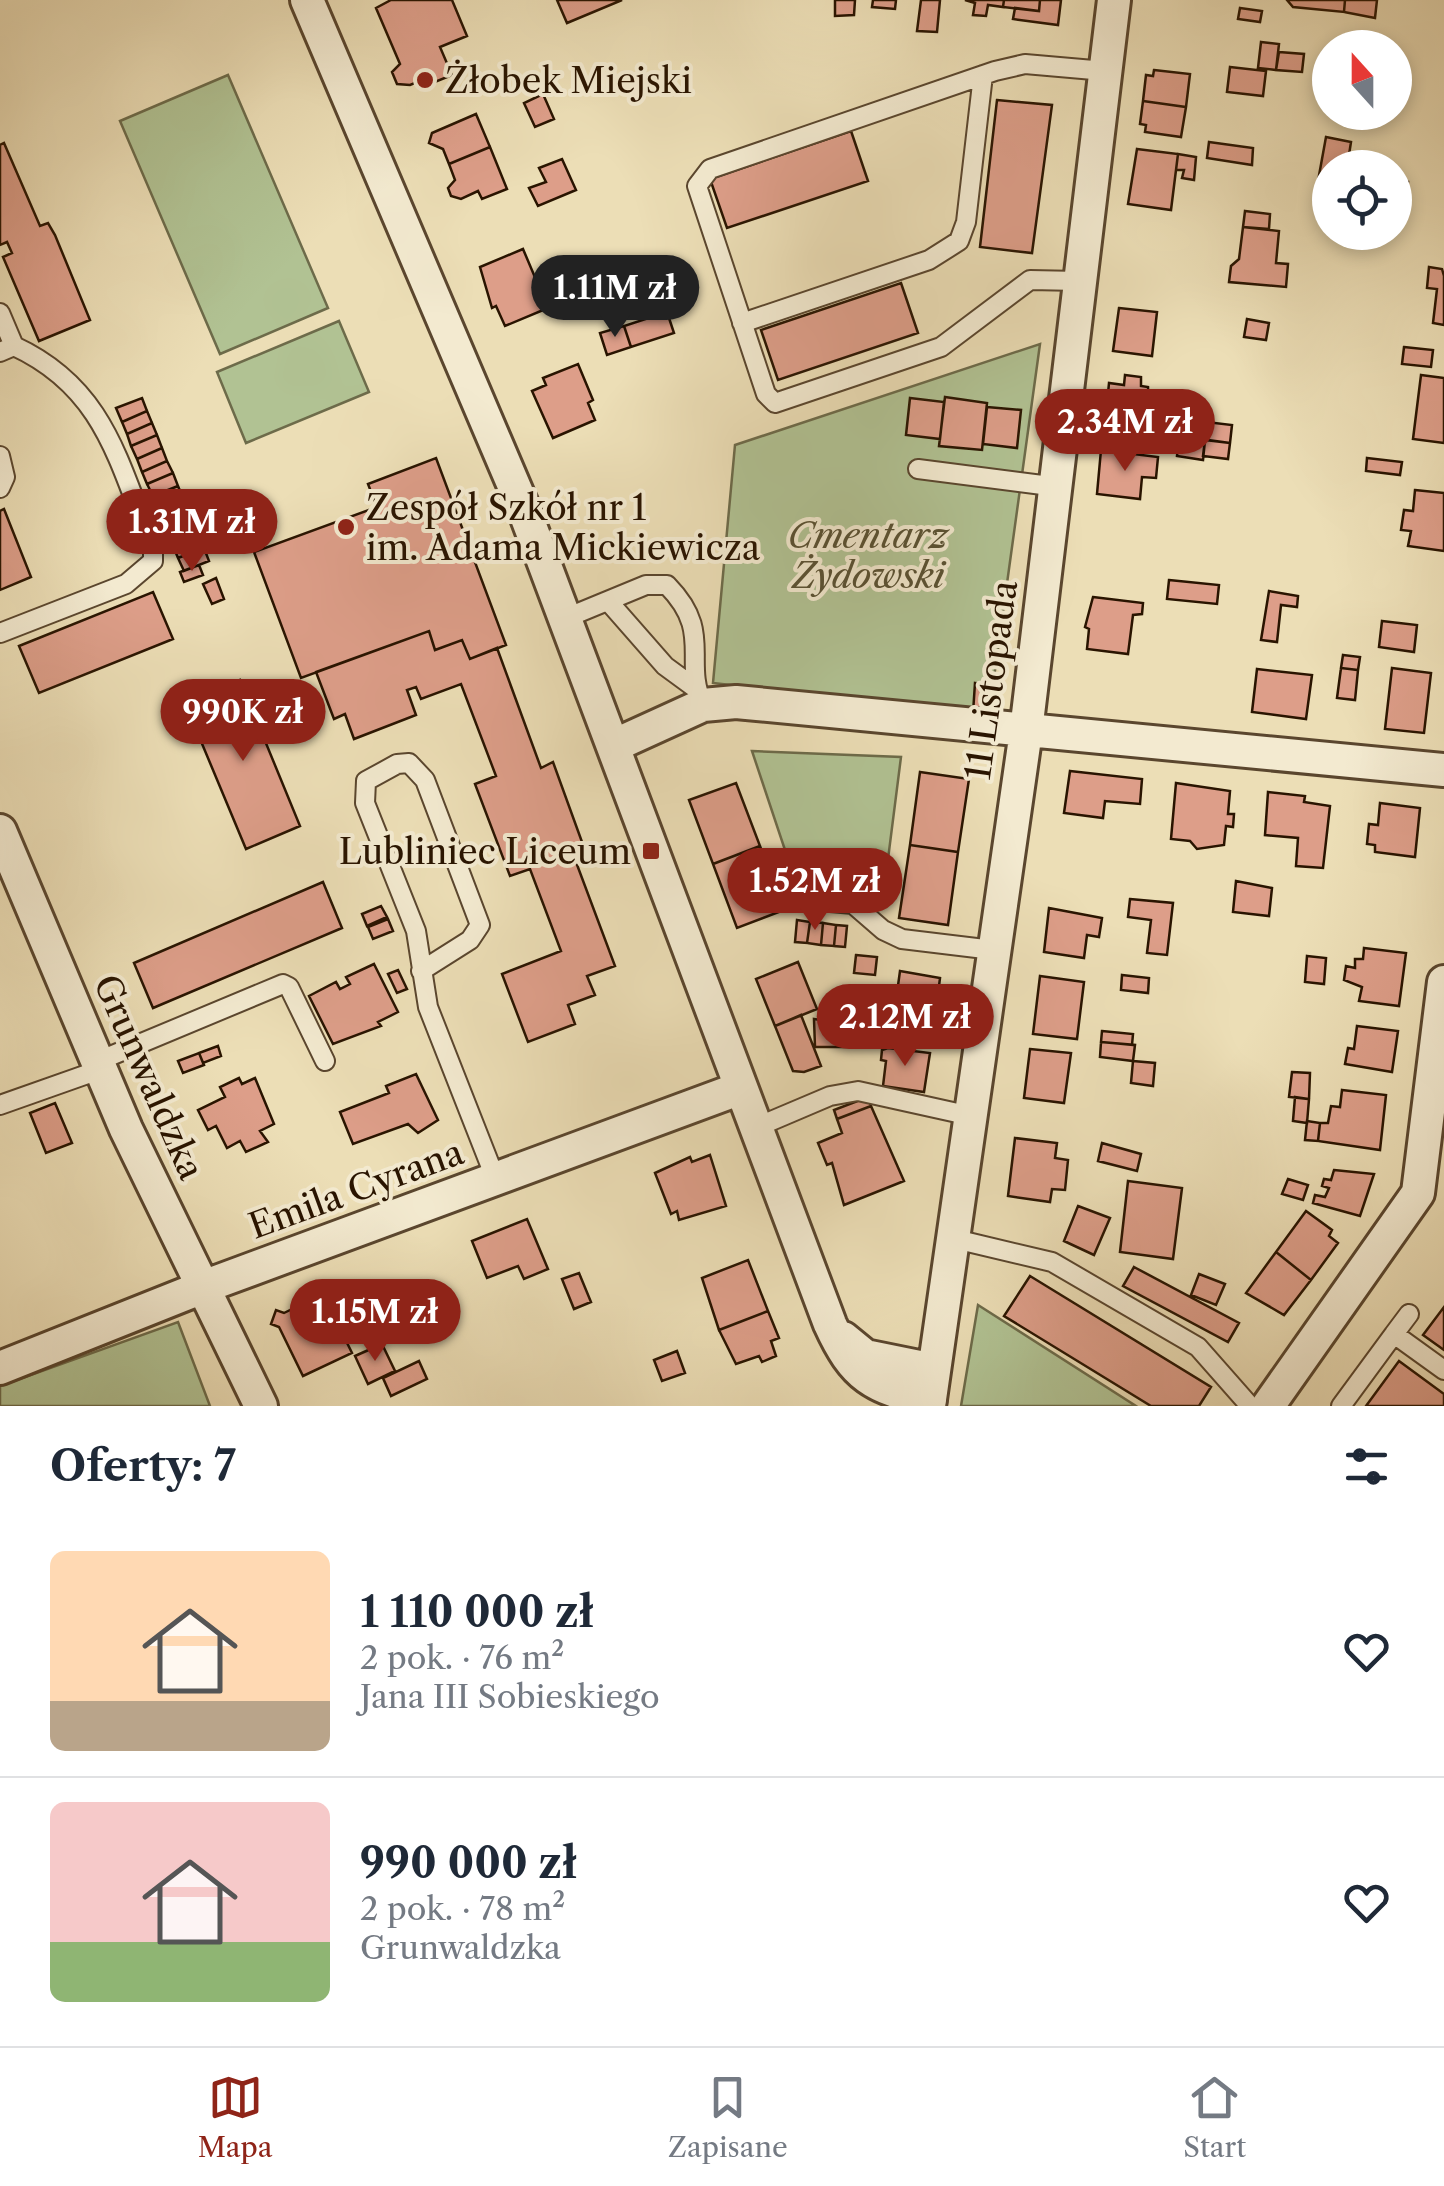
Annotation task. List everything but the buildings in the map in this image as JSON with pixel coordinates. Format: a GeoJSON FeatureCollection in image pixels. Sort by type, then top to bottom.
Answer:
{"type":"FeatureCollection","features":[{"type":"Feature","properties":{"kind":"street"},"geometry":{"type":"LineString","coordinates":[[307,0],[523,507],[842,1352],[864,1377],[931,1392]]}},
{"type":"Feature","properties":{"kind":"street","name":"11 Listopada"},"geometry":{"type":"LineString","coordinates":[[931,1392],[1026,730],[1114,0]]}},
{"type":"Feature","properties":{"kind":"street"},"geometry":{"type":"LineString","coordinates":[[613,746],[699,697],[1444,770]]}},
{"type":"Feature","properties":{"kind":"street","name":"Grunwaldzka"},"geometry":{"type":"LineString","coordinates":[[0,831],[98,1066],[260,1406]]}},
{"type":"Feature","properties":{"kind":"street"},"geometry":{"type":"LineString","coordinates":[[1268,1406],[1418,1193],[1444,982]]}},
{"type":"Feature","properties":{"kind":"street","name":"Emila Cyrana"},"geometry":{"type":"LineString","coordinates":[[0,1368],[203,1287],[741,1088]]}},
{"type":"Feature","properties":{"kind":"lane"},"geometry":{"type":"LineString","coordinates":[[1079,280],[1030,280],[940,347],[782,403],[766,394],[698,197],[701,176],[710,168],[983,75],[1025,64],[1105,72]]}},
{"type":"Feature","properties":{"kind":"lane"},"geometry":{"type":"LineString","coordinates":[[742,323],[929,260],[959,241],[966,222],[983,75]]}},
{"type":"Feature","properties":{"kind":"lane"},"geometry":{"type":"LineString","coordinates":[[0,313],[7,349],[58,369],[96,410],[153,548],[153,561],[126,584],[0,633]]}},
{"type":"Feature","properties":{"kind":"lane"},"geometry":{"type":"LineString","coordinates":[[0,456],[5,477],[0,488]]}},
{"type":"Feature","properties":{"kind":"lane"},"geometry":{"type":"LineString","coordinates":[[918,468],[1058,486]]}},
{"type":"Feature","properties":{"kind":"lane"},"geometry":{"type":"LineString","coordinates":[[566,618],[653,583],[672,589],[696,627],[699,697]]}},
{"type":"Feature","properties":{"kind":"lane"},"geometry":{"type":"LineString","coordinates":[[608,601],[664,666],[699,697]]}},
{"type":"Feature","properties":{"kind":"lane"},"geometry":{"type":"LineString","coordinates":[[421,972],[470,940],[480,925],[425,780],[409,763],[374,774],[363,792],[416,931],[421,972],[428,1007],[496,1180]]}},
{"type":"Feature","properties":{"kind":"lane"},"geometry":{"type":"LineString","coordinates":[[796,899],[853,904],[883,930],[902,940],[993,950]]}},
{"type":"Feature","properties":{"kind":"lane"},"geometry":{"type":"LineString","coordinates":[[0,1105],[283,984],[289,988],[324,1062]]}},
{"type":"Feature","properties":{"kind":"lane"},"geometry":{"type":"LineString","coordinates":[[757,1127],[830,1096],[858,1091],[972,1116]]}},
{"type":"Feature","properties":{"kind":"lane"},"geometry":{"type":"LineString","coordinates":[[955,1239],[1052,1262],[1198,1347],[1250,1406]]}},
{"type":"Feature","properties":{"kind":"lane"},"geometry":{"type":"LineString","coordinates":[[1341,1406],[1410,1314]]}},
{"type":"Feature","properties":{"kind":"lane"},"geometry":{"type":"LineString","coordinates":[[1394,1334],[1444,1370]]}},
{"type":"Feature","properties":{"kind":"green space"},"geometry":{"type":"Polygon","coordinates":[[[228,75],[328,308],[220,354],[120,121],[228,75]]]}},
{"type":"Feature","properties":{"kind":"green space"},"geometry":{"type":"Polygon","coordinates":[[[339,321],[369,392],[246,443],[217,372],[339,321]]]}},
{"type":"Feature","properties":{"kind":"green space","name":"Cmentarz Żydowski"},"geometry":{"type":"Polygon","coordinates":[[[1040,344],[989,714],[713,683],[735,445],[1040,344]]]}},
{"type":"Feature","properties":{"kind":"green space"},"geometry":{"type":"Polygon","coordinates":[[[752,751],[901,757],[887,867],[789,862],[752,751]]]}},
{"type":"Feature","properties":{"kind":"green space"},"geometry":{"type":"Polygon","coordinates":[[[978,1305],[1136,1406],[961,1406],[978,1305]]]}},
{"type":"Feature","properties":{"kind":"green space"},"geometry":{"type":"Polygon","coordinates":[[[178,1322],[210,1406],[0,1406],[0,1386],[178,1322]]]}},
{"type":"Feature","properties":{"kind":"place","name":"Żłobek Miejski"},"geometry":{"type":"Point","coordinates":[425,80]}},
{"type":"Feature","properties":{"kind":"place","name":"Zespół Szkół nr 1 im. Adama Mickiewicza"},"geometry":{"type":"Point","coordinates":[346,527]}},
{"type":"Feature","properties":{"kind":"place","name":"Lubliniec Liceum"},"geometry":{"type":"Point","coordinates":[651,851]}}]}
